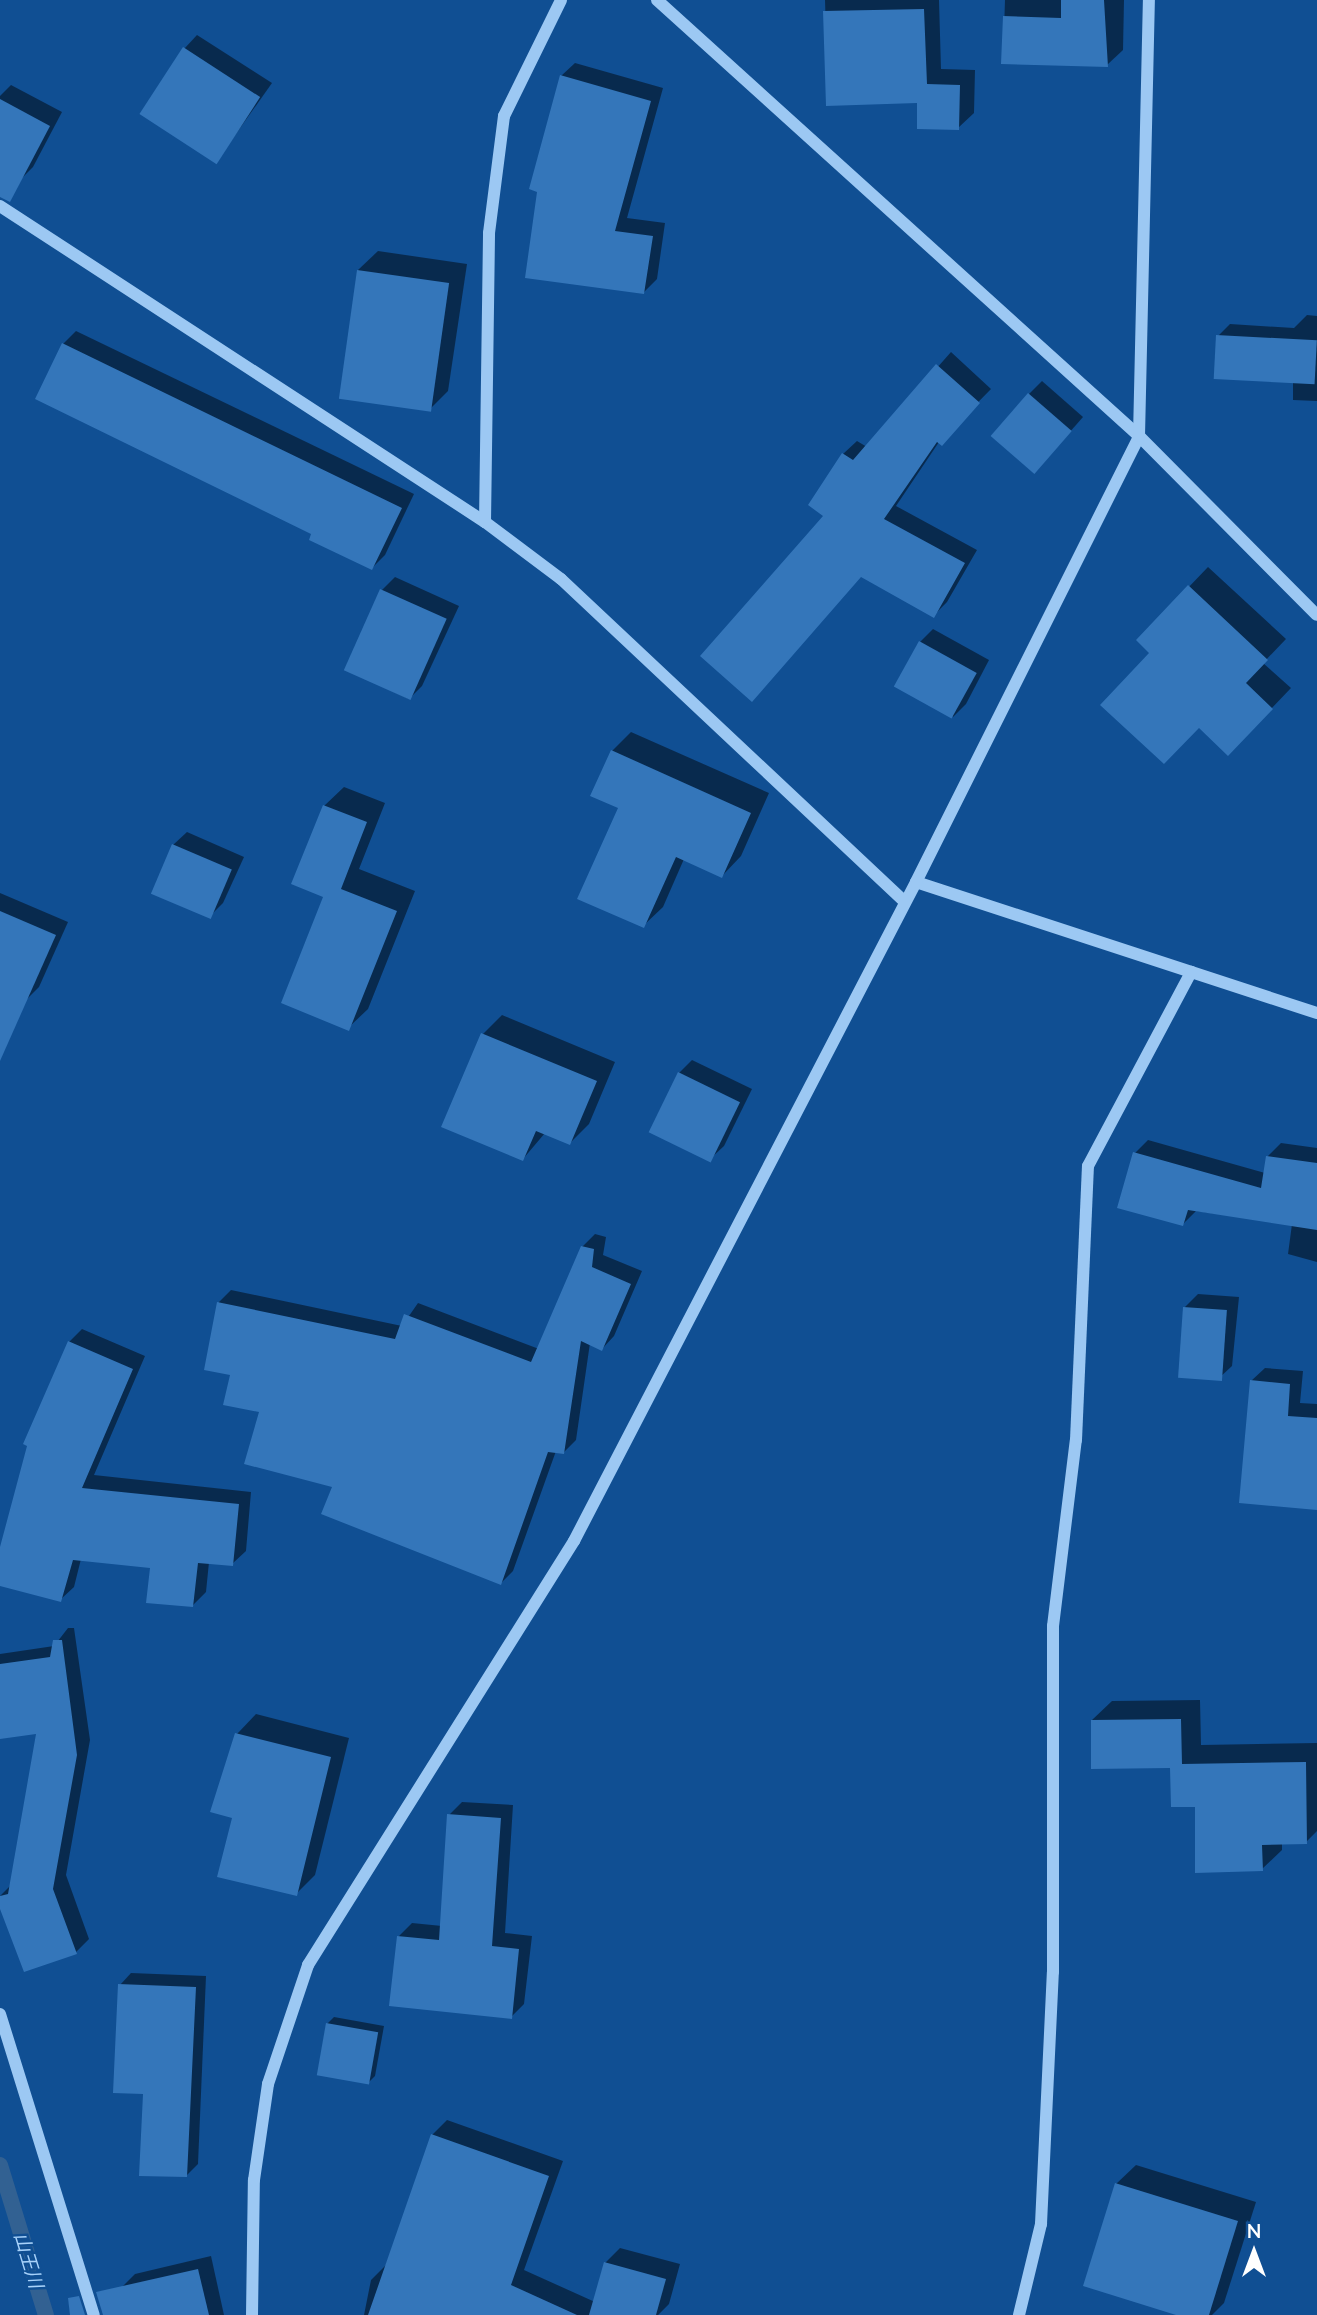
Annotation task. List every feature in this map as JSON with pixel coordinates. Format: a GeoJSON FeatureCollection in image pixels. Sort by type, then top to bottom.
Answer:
{"type":"FeatureCollection","features":[{"type":"Feature","properties":{"kind":"street"},"geometry":{"type":"LineString","coordinates":[[485,522],[489,233],[504,116],[561,0]]}},
{"type":"Feature","properties":{"kind":"street"},"geometry":{"type":"LineString","coordinates":[[656,0],[1139,436],[1317,615]]}},
{"type":"Feature","properties":{"kind":"street"},"geometry":{"type":"LineString","coordinates":[[252,2315],[254,2180],[268,2084],[308,1965],[574,1541],[916,882],[1139,436],[1149,0]]}},
{"type":"Feature","properties":{"kind":"street"},"geometry":{"type":"LineString","coordinates":[[0,206],[485,522],[561,579],[905,902]]}},
{"type":"Feature","properties":{"kind":"street"},"geometry":{"type":"LineString","coordinates":[[916,882],[1317,1013]]}},
{"type":"Feature","properties":{"kind":"street"},"geometry":{"type":"LineString","coordinates":[[1019,2315],[1041,2224],[1053,1972],[1053,1626],[1076,1440],[1088,1167],[1191,972]]}},
{"type":"Feature","properties":{"kind":"street"},"geometry":{"type":"LineString","coordinates":[[0,2014],[94,2315]]}},
{"type":"Feature","properties":{"kind":"building"},"geometry":{"type":"Polygon","coordinates":[[[1061,0],[1104,0],[1108,67],[1001,64],[1003,16],[1061,18],[1061,0]]]}},
{"type":"Feature","properties":{"kind":"building"},"geometry":{"type":"Polygon","coordinates":[[[924,9],[927,84],[960,85],[959,130],[917,129],[917,103],[826,106],[823,11],[924,9]]]}},
{"type":"Feature","properties":{"kind":"building"},"geometry":{"type":"Polygon","coordinates":[[[183,47],[260,97],[217,164],[139,114],[183,47]]]}},
{"type":"Feature","properties":{"kind":"building"},"geometry":{"type":"Polygon","coordinates":[[[560,75],[651,101],[615,231],[653,236],[644,294],[525,278],[537,192],[529,189],[560,75]]]}},
{"type":"Feature","properties":{"kind":"building"},"geometry":{"type":"Polygon","coordinates":[[[0,99],[50,126],[10,202],[0,197],[0,99]]]}},
{"type":"Feature","properties":{"kind":"building"},"geometry":{"type":"Polygon","coordinates":[[[357,270],[449,283],[431,412],[339,399],[357,270]]]}},
{"type":"Feature","properties":{"kind":"building"},"geometry":{"type":"Polygon","coordinates":[[[1216,335],[1317,340],[1315,384],[1214,379],[1216,335]]]}},
{"type":"Feature","properties":{"kind":"building"},"geometry":{"type":"Polygon","coordinates":[[[62,343],[402,508],[372,570],[309,540],[311,534],[35,399],[62,343]]]}},
{"type":"Feature","properties":{"kind":"building"},"geometry":{"type":"Polygon","coordinates":[[[936,364],[980,403],[942,446],[937,442],[884,519],[965,563],[934,618],[861,577],[752,702],[700,656],[823,516],[808,505],[842,453],[853,460],[936,364]]]}},
{"type":"Feature","properties":{"kind":"building"},"geometry":{"type":"Polygon","coordinates":[[[1028,393],[1072,431],[1034,474],[991,436],[1028,393]]]}},
{"type":"Feature","properties":{"kind":"building"},"geometry":{"type":"Polygon","coordinates":[[[1188,585],[1268,660],[1246,683],[1273,709],[1228,756],[1199,728],[1164,764],[1100,705],[1149,653],[1136,640],[1188,585]]]}},
{"type":"Feature","properties":{"kind":"building"},"geometry":{"type":"Polygon","coordinates":[[[380,589],[447,619],[410,700],[344,670],[380,589]]]}},
{"type":"Feature","properties":{"kind":"building"},"geometry":{"type":"Polygon","coordinates":[[[919,641],[977,673],[952,718],[894,686],[919,641]]]}},
{"type":"Feature","properties":{"kind":"building"},"geometry":{"type":"Polygon","coordinates":[[[611,750],[751,813],[722,878],[676,857],[644,928],[577,899],[618,808],[590,796],[611,750]]]}},
{"type":"Feature","properties":{"kind":"building"},"geometry":{"type":"Polygon","coordinates":[[[323,805],[367,822],[341,889],[397,911],[349,1031],[281,1003],[323,897],[291,884],[323,805]]]}},
{"type":"Feature","properties":{"kind":"building"},"geometry":{"type":"Polygon","coordinates":[[[172,844],[232,869],[211,919],[151,894],[172,844]]]}},
{"type":"Feature","properties":{"kind":"building"},"geometry":{"type":"Polygon","coordinates":[[[0,911],[56,935],[0,1061],[0,911]]]}},
{"type":"Feature","properties":{"kind":"building"},"geometry":{"type":"Polygon","coordinates":[[[481,1033],[597,1081],[570,1145],[536,1131],[523,1161],[441,1127],[481,1033]]]}},
{"type":"Feature","properties":{"kind":"building"},"geometry":{"type":"Polygon","coordinates":[[[678,1072],[740,1102],[711,1162],[649,1132],[678,1072]]]}},
{"type":"Feature","properties":{"kind":"building"},"geometry":{"type":"Polygon","coordinates":[[[1133,1152],[1261,1188],[1266,1156],[1317,1163],[1317,1230],[1188,1210],[1183,1226],[1117,1208],[1133,1152]]]}},
{"type":"Feature","properties":{"kind":"building"},"geometry":{"type":"Polygon","coordinates":[[[581,1246],[594,1249],[592,1267],[631,1284],[602,1351],[581,1341],[564,1454],[548,1452],[501,1585],[321,1514],[332,1487],[244,1464],[259,1412],[223,1405],[230,1375],[204,1370],[217,1302],[395,1339],[404,1314],[531,1362],[581,1246]]]}},
{"type":"Feature","properties":{"kind":"building"},"geometry":{"type":"Polygon","coordinates":[[[1183,1307],[1227,1310],[1222,1381],[1178,1378],[1183,1307]]]}},
{"type":"Feature","properties":{"kind":"building"},"geometry":{"type":"Polygon","coordinates":[[[68,1341],[133,1369],[82,1488],[239,1504],[233,1566],[198,1563],[193,1607],[146,1603],[150,1568],[73,1560],[61,1602],[0,1586],[0,1547],[27,1446],[23,1444],[68,1341]]]}},
{"type":"Feature","properties":{"kind":"building"},"geometry":{"type":"Polygon","coordinates":[[[1250,1380],[1290,1384],[1288,1416],[1317,1418],[1317,1510],[1239,1503],[1250,1380]]]}},
{"type":"Feature","properties":{"kind":"building"},"geometry":{"type":"Polygon","coordinates":[[[53,1640],[62,1640],[77,1755],[53,1889],[77,1954],[24,1972],[0,1909],[0,1896],[8,1894],[36,1734],[0,1739],[0,1664],[50,1657],[53,1640]]]}},
{"type":"Feature","properties":{"kind":"building"},"geometry":{"type":"Polygon","coordinates":[[[1181,1719],[1182,1764],[1306,1762],[1307,1844],[1262,1845],[1263,1871],[1195,1873],[1195,1807],[1171,1807],[1170,1768],[1091,1769],[1091,1720],[1181,1719]]]}},
{"type":"Feature","properties":{"kind":"building"},"geometry":{"type":"Polygon","coordinates":[[[235,1733],[331,1757],[297,1896],[217,1877],[232,1818],[210,1812],[235,1733]]]}},
{"type":"Feature","properties":{"kind":"building"},"geometry":{"type":"Polygon","coordinates":[[[447,1814],[501,1818],[492,1946],[519,1949],[512,2019],[389,2006],[397,1936],[439,1940],[447,1814]]]}},
{"type":"Feature","properties":{"kind":"building"},"geometry":{"type":"Polygon","coordinates":[[[118,1984],[196,1987],[187,2177],[139,2176],[143,2094],[113,2093],[118,1984]]]}},
{"type":"Feature","properties":{"kind":"building"},"geometry":{"type":"Polygon","coordinates":[[[326,2023],[378,2032],[369,2084],[317,2075],[326,2023]]]}},
{"type":"Feature","properties":{"kind":"building"},"geometry":{"type":"Polygon","coordinates":[[[431,2134],[549,2176],[511,2285],[577,2315],[368,2315],[431,2134]]]}},
{"type":"Feature","properties":{"kind":"building"},"geometry":{"type":"Polygon","coordinates":[[[1115,2183],[1238,2221],[1209,2315],[1176,2315],[1083,2286],[1115,2183]]]}},
{"type":"Feature","properties":{"kind":"building"},"geometry":{"type":"Polygon","coordinates":[[[604,2262],[666,2279],[656,2315],[589,2315],[604,2262]]]}},
{"type":"Feature","properties":{"kind":"building"},"geometry":{"type":"Polygon","coordinates":[[[198,2269],[209,2315],[103,2315],[96,2292],[198,2269]]]}},
{"type":"Feature","properties":{"kind":"building"},"geometry":{"type":"Polygon","coordinates":[[[79,2296],[85,2315],[70,2315],[68,2298],[79,2296]]]}},
{"type":"Feature","properties":{"kind":"waterway","name":"山王川"},"geometry":{"type":"LineString","coordinates":[[0,2165],[46,2315]]}}]}
